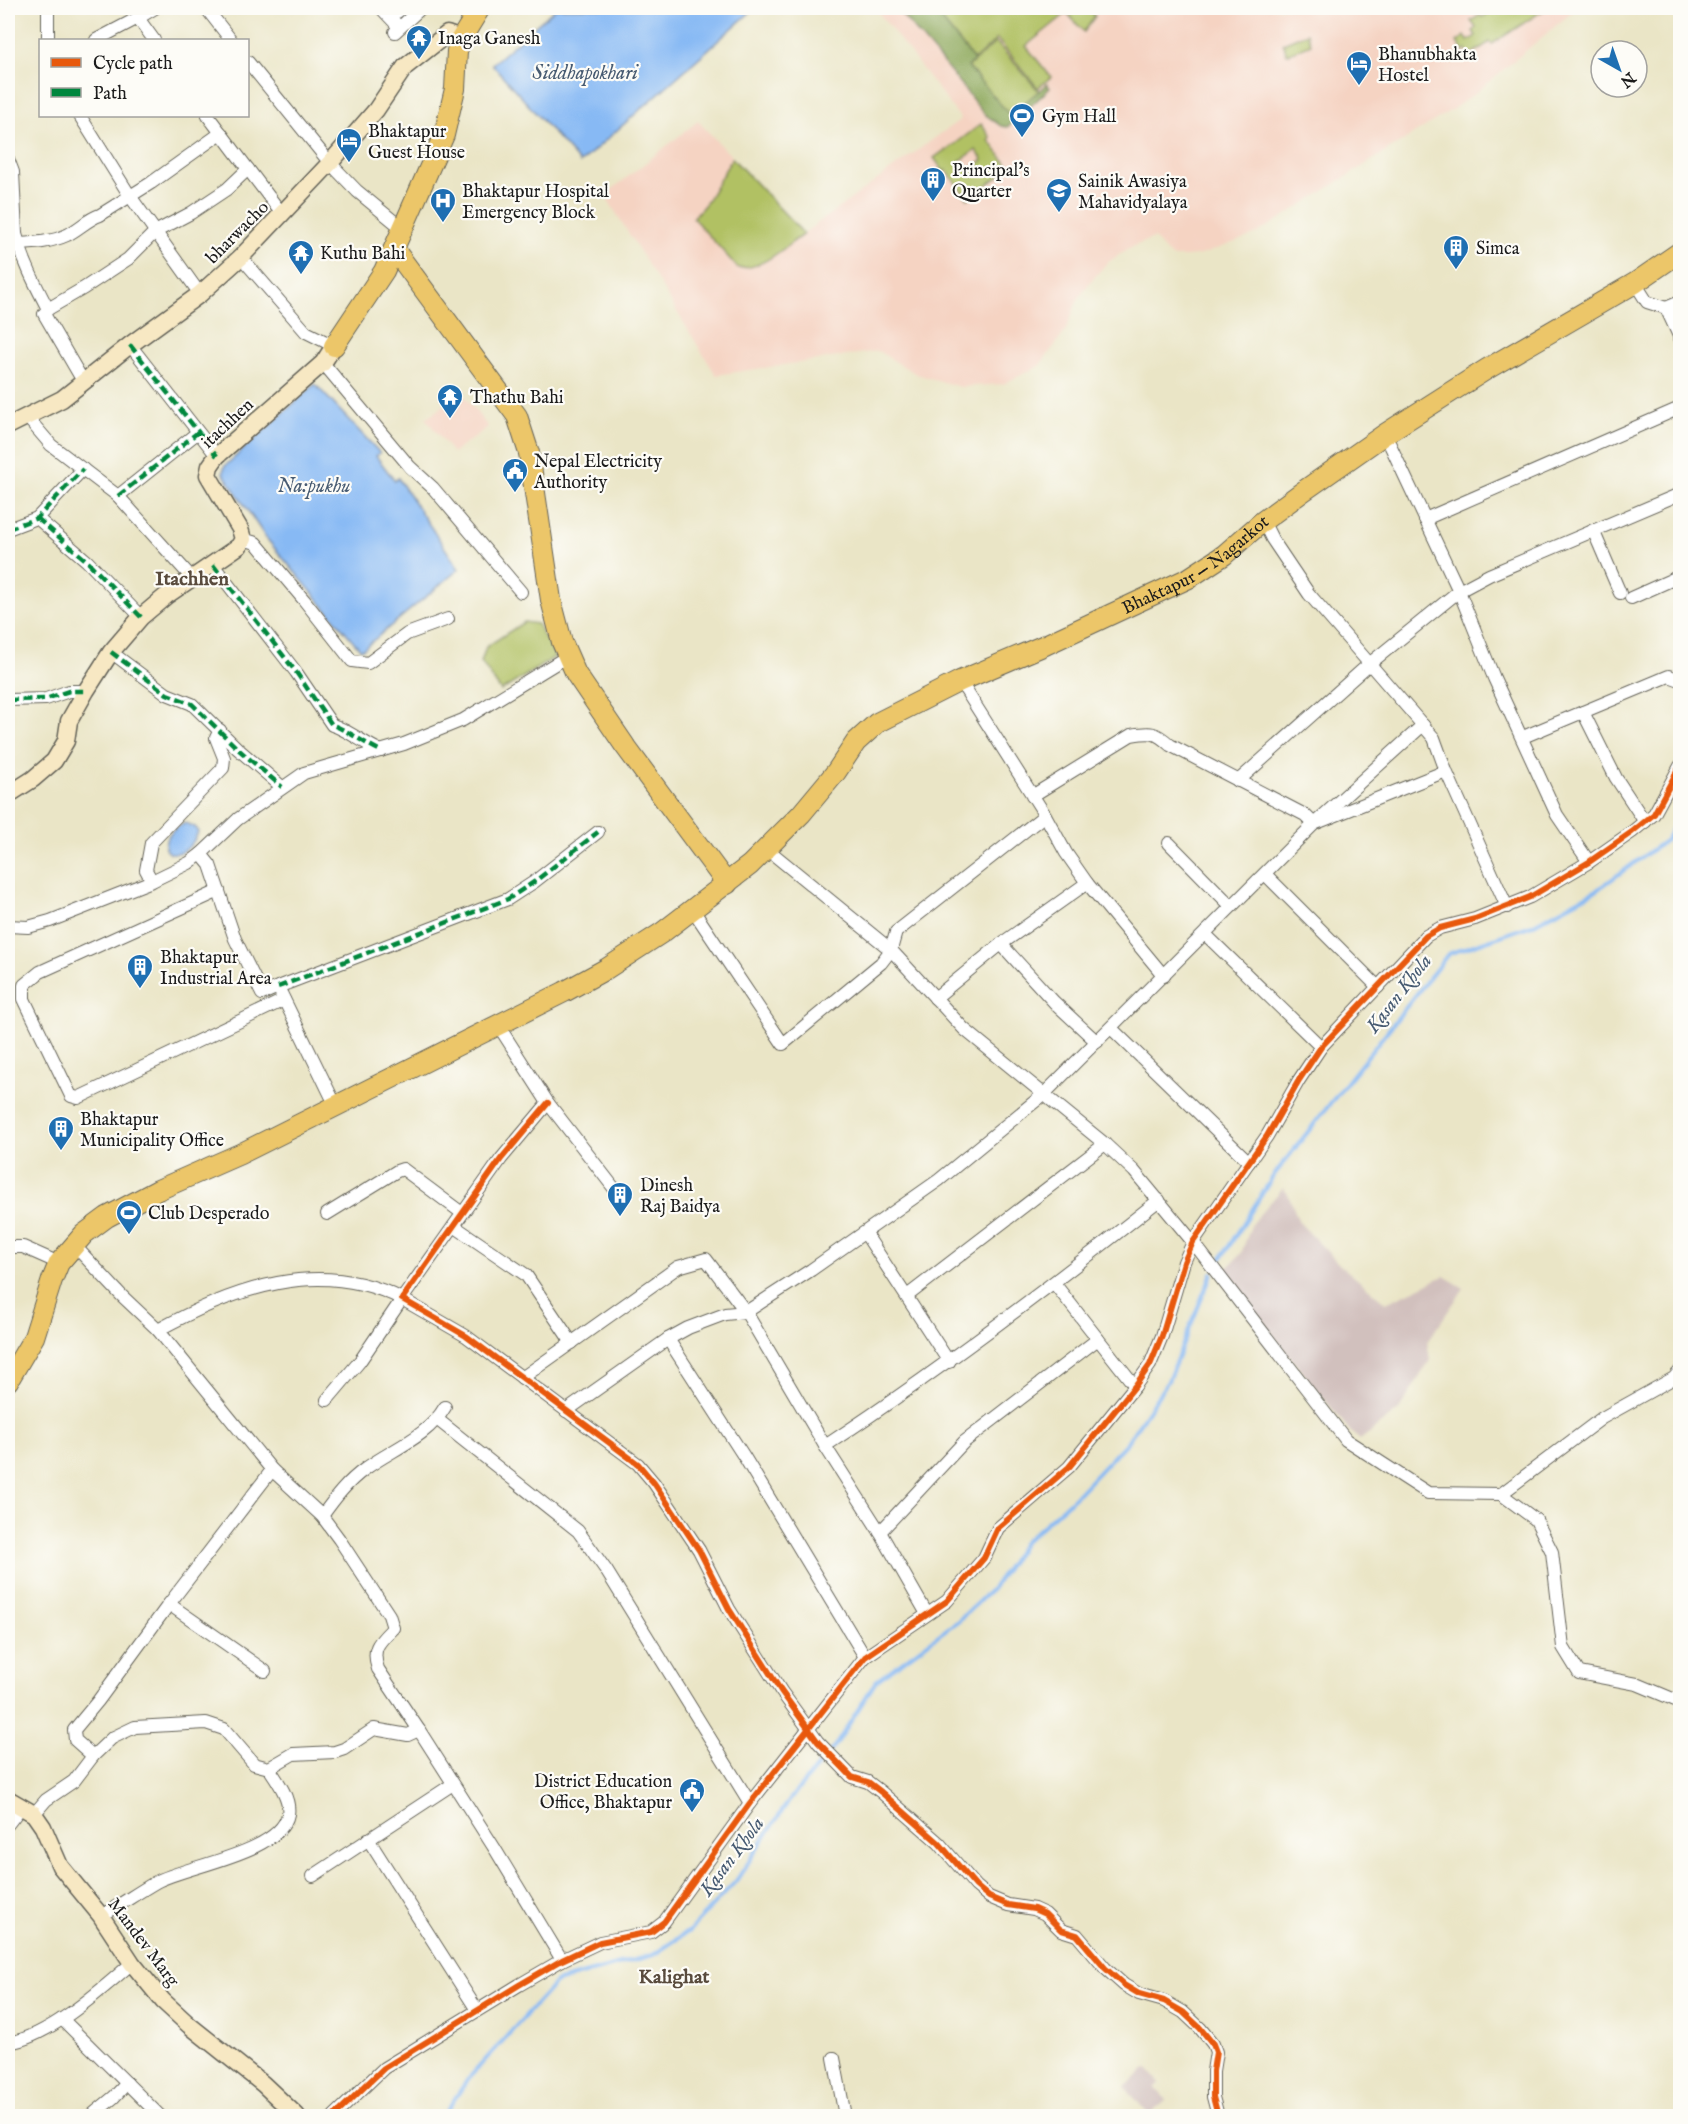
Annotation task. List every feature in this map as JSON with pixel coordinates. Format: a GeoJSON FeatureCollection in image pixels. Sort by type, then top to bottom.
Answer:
{"type":"FeatureCollection","features":[{"type":"Feature","properties":{"kind":"main road"},"geometry":{"type":"LineString","coordinates":[[334,346],[384,272],[444,135],[455,89],[461,39],[480,8]]}},
{"type":"Feature","properties":{"kind":"main road","name":"bharwacho"},"geometry":{"type":"LineString","coordinates":[[8,426],[62,399],[129,345],[200,294],[241,257],[330,163],[376,110],[405,67],[447,34],[461,39]]}},
{"type":"Feature","properties":{"kind":"main road"},"geometry":{"type":"LineString","coordinates":[[394,249],[517,416],[529,453],[551,600],[568,656],[576,674],[625,746],[727,884]]}},
{"type":"Feature","properties":{"kind":"main road","name":"Bhaktapur — Nagarkot"},"geometry":{"type":"LineString","coordinates":[[8,1381],[34,1337],[59,1263],[84,1234],[127,1205],[240,1154],[498,1026],[606,969],[693,910],[767,849],[801,814],[868,729],[921,699],[1045,645],[1189,578],[1224,555],[1263,521],[1385,435],[1487,369],[1635,283],[1680,252]]}},
{"type":"Feature","properties":{"kind":"main road","name":"itachhen"},"geometry":{"type":"LineString","coordinates":[[243,539],[240,529],[208,476],[210,466],[217,456],[323,363],[334,346]]}},
{"type":"Feature","properties":{"kind":"main road"},"geometry":{"type":"LineString","coordinates":[[8,795],[33,779],[54,761],[66,741],[69,721],[86,691],[111,652],[141,617],[192,578],[234,550],[243,539]]}},
{"type":"Feature","properties":{"kind":"main road","name":"Mandev Marg"},"geometry":{"type":"LineString","coordinates":[[21,1806],[43,1827],[60,1866],[101,1916],[132,1963],[163,2001],[189,2025],[263,2084],[297,2116]]}},
{"type":"Feature","properties":{"kind":"street"},"geometry":{"type":"LineString","coordinates":[[48,8],[48,39]]}},
{"type":"Feature","properties":{"kind":"street"},"geometry":{"type":"LineString","coordinates":[[98,39],[155,8]]}},
{"type":"Feature","properties":{"kind":"street"},"geometry":{"type":"LineString","coordinates":[[206,8],[230,39]]}},
{"type":"Feature","properties":{"kind":"street"},"geometry":{"type":"LineString","coordinates":[[381,8],[397,30],[420,8]]}},
{"type":"Feature","properties":{"kind":"street"},"geometry":{"type":"LineString","coordinates":[[393,8],[397,12],[402,8]]}},
{"type":"Feature","properties":{"kind":"street"},"geometry":{"type":"LineString","coordinates":[[138,18],[153,39]]}},
{"type":"Feature","properties":{"kind":"street"},"geometry":{"type":"LineString","coordinates":[[249,63],[330,163],[357,191],[403,229]]}},
{"type":"Feature","properties":{"kind":"street"},"geometry":{"type":"LineString","coordinates":[[81,117],[130,196],[200,294]]}},
{"type":"Feature","properties":{"kind":"street"},"geometry":{"type":"LineString","coordinates":[[209,117],[282,214]]}},
{"type":"Feature","properties":{"kind":"street"},"geometry":{"type":"LineString","coordinates":[[14,238],[41,243],[66,235],[130,196],[220,133]]}},
{"type":"Feature","properties":{"kind":"street"},"geometry":{"type":"LineString","coordinates":[[8,159],[14,172],[14,238],[48,309]]}},
{"type":"Feature","properties":{"kind":"street"},"geometry":{"type":"LineString","coordinates":[[83,381],[44,314],[48,309],[128,259],[155,232],[191,213],[227,189],[248,169]]}},
{"type":"Feature","properties":{"kind":"street"},"geometry":{"type":"LineString","coordinates":[[241,257],[306,332],[334,346]]}},
{"type":"Feature","properties":{"kind":"street"},"geometry":{"type":"LineString","coordinates":[[1635,283],[1647,302],[1666,308],[1680,302]]}},
{"type":"Feature","properties":{"kind":"street"},"geometry":{"type":"LineString","coordinates":[[1666,308],[1680,338]]}},
{"type":"Feature","properties":{"kind":"street"},"geometry":{"type":"LineString","coordinates":[[129,345],[217,456]]}},
{"type":"Feature","properties":{"kind":"street"},"geometry":{"type":"LineString","coordinates":[[323,363],[410,467],[433,488],[520,592]]}},
{"type":"Feature","properties":{"kind":"street"},"geometry":{"type":"LineString","coordinates":[[1425,519],[1680,408]]}},
{"type":"Feature","properties":{"kind":"street"},"geometry":{"type":"LineString","coordinates":[[27,417],[51,445],[118,496],[192,578]]}},
{"type":"Feature","properties":{"kind":"street"},"geometry":{"type":"LineString","coordinates":[[118,496],[197,433]]}},
{"type":"Feature","properties":{"kind":"street"},"geometry":{"type":"LineString","coordinates":[[1385,435],[1459,591],[1494,678],[1557,815],[1589,862]]}},
{"type":"Feature","properties":{"kind":"street"},"geometry":{"type":"LineString","coordinates":[[8,530],[37,518],[83,469]]}},
{"type":"Feature","properties":{"kind":"street"},"geometry":{"type":"LineString","coordinates":[[1238,781],[1368,665],[1459,591],[1489,575],[1680,494]]}},
{"type":"Feature","properties":{"kind":"street"},"geometry":{"type":"LineString","coordinates":[[37,518],[87,561],[141,617]]}},
{"type":"Feature","properties":{"kind":"street"},"geometry":{"type":"LineString","coordinates":[[1263,521],[1308,594],[1434,738],[1446,771],[1507,907]]}},
{"type":"Feature","properties":{"kind":"street"},"geometry":{"type":"LineString","coordinates":[[1593,530],[1626,595],[1680,576]]}},
{"type":"Feature","properties":{"kind":"street"},"geometry":{"type":"LineString","coordinates":[[243,539],[256,543],[352,661],[368,663],[407,633],[448,619]]}},
{"type":"Feature","properties":{"kind":"street"},"geometry":{"type":"LineString","coordinates":[[213,565],[283,655],[332,725],[340,727],[361,742],[381,751]]}},
{"type":"Feature","properties":{"kind":"street"},"geometry":{"type":"LineString","coordinates":[[111,652],[167,694],[192,704],[282,787]]}},
{"type":"Feature","properties":{"kind":"street"},"geometry":{"type":"LineString","coordinates":[[8,926],[28,927],[50,921],[152,881],[189,863],[231,825],[304,772],[413,741],[463,720],[568,656]]}},
{"type":"Feature","properties":{"kind":"street"},"geometry":{"type":"LineString","coordinates":[[1523,737],[1669,676],[1680,680]]}},
{"type":"Feature","properties":{"kind":"street"},"geometry":{"type":"LineString","coordinates":[[960,681],[1045,815],[1066,853],[1087,883],[1164,976]]}},
{"type":"Feature","properties":{"kind":"street"},"geometry":{"type":"LineString","coordinates":[[8,700],[46,699],[69,691],[86,691]]}},
{"type":"Feature","properties":{"kind":"street"},"geometry":{"type":"LineString","coordinates":[[1583,712],[1616,778],[1645,822]]}},
{"type":"Feature","properties":{"kind":"street"},"geometry":{"type":"LineString","coordinates":[[566,1411],[668,1339],[688,1328],[725,1314],[746,1312],[865,1233],[939,1180],[1044,1094],[1314,824],[1423,725]]}},
{"type":"Feature","properties":{"kind":"street"},"geometry":{"type":"LineString","coordinates":[[152,881],[146,870],[151,843],[223,768],[224,758],[216,738],[220,730]]}},
{"type":"Feature","properties":{"kind":"street"},"geometry":{"type":"LineString","coordinates":[[1032,796],[1131,735],[1150,732],[1159,735],[1170,745],[1305,815],[1314,824]]}},
{"type":"Feature","properties":{"kind":"street"},"geometry":{"type":"LineString","coordinates":[[334,2116],[384,2068],[562,1960],[600,1942],[651,1932],[664,1922],[750,1803],[865,1657],[947,1601],[958,1590],[984,1558],[998,1528],[1069,1467],[1135,1386],[1150,1365],[1162,1336],[1184,1262],[1193,1242],[1249,1162],[1321,1047],[1426,936],[1440,927],[1475,919],[1507,907],[1546,888],[1589,862],[1654,814],[1680,766]]}},
{"type":"Feature","properties":{"kind":"street"},"geometry":{"type":"LineString","coordinates":[[1314,824],[1446,771]]}},
{"type":"Feature","properties":{"kind":"street"},"geometry":{"type":"LineString","coordinates":[[693,910],[783,1044],[881,963],[891,950],[896,932],[1045,815]]}},
{"type":"Feature","properties":{"kind":"street"},"geometry":{"type":"LineString","coordinates":[[201,854],[210,866],[235,939],[262,994],[508,899],[534,882],[598,832]]}},
{"type":"Feature","properties":{"kind":"street"},"geometry":{"type":"LineString","coordinates":[[1169,843],[1231,906]]}},
{"type":"Feature","properties":{"kind":"street"},"geometry":{"type":"LineString","coordinates":[[767,849],[891,950],[963,1029],[1106,1144],[1134,1171],[1193,1242],[1346,1440],[1428,1493],[1502,1494],[1536,1521],[1552,1552],[1563,1647],[1579,1673],[1636,1684],[1680,1702]]}},
{"type":"Feature","properties":{"kind":"street"},"geometry":{"type":"LineString","coordinates":[[1265,874],[1378,987]]}},
{"type":"Feature","properties":{"kind":"street"},"geometry":{"type":"LineString","coordinates":[[934,998],[1001,944],[1087,883]]}},
{"type":"Feature","properties":{"kind":"street"},"geometry":{"type":"LineString","coordinates":[[219,891],[40,972],[24,985],[24,999],[70,1096],[78,1098],[284,1000]]}},
{"type":"Feature","properties":{"kind":"street"},"geometry":{"type":"LineString","coordinates":[[1205,934],[1321,1047]]}},
{"type":"Feature","properties":{"kind":"street"},"geometry":{"type":"LineString","coordinates":[[1001,944],[1054,1002],[1097,1042]]}},
{"type":"Feature","properties":{"kind":"street"},"geometry":{"type":"LineString","coordinates":[[278,987],[336,1106]]}},
{"type":"Feature","properties":{"kind":"street"},"geometry":{"type":"LineString","coordinates":[[498,1026],[548,1103],[617,1192]]}},
{"type":"Feature","properties":{"kind":"street"},"geometry":{"type":"LineString","coordinates":[[1111,1028],[1249,1162]]}},
{"type":"Feature","properties":{"kind":"street"},"geometry":{"type":"LineString","coordinates":[[327,1400],[360,1361],[501,1159],[548,1103]]}},
{"type":"Feature","properties":{"kind":"street"},"geometry":{"type":"LineString","coordinates":[[907,1296],[1106,1144]]}},
{"type":"Feature","properties":{"kind":"street"},"geometry":{"type":"LineString","coordinates":[[327,1214],[403,1169],[462,1214]]}},
{"type":"Feature","properties":{"kind":"street"},"geometry":{"type":"LineString","coordinates":[[825,1446],[949,1362],[1159,1200]]}},
{"type":"Feature","properties":{"kind":"street"},"geometry":{"type":"LineString","coordinates":[[454,1226],[526,1275],[572,1343]]}},
{"type":"Feature","properties":{"kind":"street"},"geometry":{"type":"LineString","coordinates":[[865,1233],[949,1362]]}},
{"type":"Feature","properties":{"kind":"street"},"geometry":{"type":"LineString","coordinates":[[74,1245],[158,1330],[272,1470],[322,1516],[339,1539],[388,1615],[393,1628],[377,1644],[374,1658],[378,1669],[495,1849],[562,1960]]}},
{"type":"Feature","properties":{"kind":"street"},"geometry":{"type":"LineString","coordinates":[[8,1247],[23,1247],[59,1263]]}},
{"type":"Feature","properties":{"kind":"street"},"geometry":{"type":"LineString","coordinates":[[522,1378],[678,1267],[706,1259],[746,1312],[825,1446],[880,1532],[927,1614]]}},
{"type":"Feature","properties":{"kind":"street"},"geometry":{"type":"LineString","coordinates":[[158,1330],[208,1304],[233,1294],[293,1280],[328,1279],[382,1289],[466,1336],[638,1464],[654,1483],[699,1550],[729,1609],[781,1691],[818,1742],[852,1777],[868,1782],[881,1792],[939,1843],[976,1886],[989,1897],[1008,1905],[1034,1909],[1045,1914],[1061,1930],[1077,1935],[1124,1985],[1139,1994],[1164,2001],[1183,2012],[1200,2028],[1213,2044],[1216,2052],[1213,2097],[1218,2116]]}},
{"type":"Feature","properties":{"kind":"street"},"geometry":{"type":"LineString","coordinates":[[1054,1283],[1135,1386]]}},
{"type":"Feature","properties":{"kind":"street"},"geometry":{"type":"LineString","coordinates":[[668,1339],[750,1467],[865,1657]]}},
{"type":"Feature","properties":{"kind":"street"},"geometry":{"type":"LineString","coordinates":[[880,1532],[964,1442],[1098,1339]]}},
{"type":"Feature","properties":{"kind":"street"},"geometry":{"type":"LineString","coordinates":[[1502,1494],[1602,1418],[1674,1378],[1680,1371]]}},
{"type":"Feature","properties":{"kind":"street"},"geometry":{"type":"LineString","coordinates":[[322,1516],[347,1483],[366,1468],[423,1432],[438,1420],[445,1407]]}},
{"type":"Feature","properties":{"kind":"street"},"geometry":{"type":"LineString","coordinates":[[438,1420],[578,1531],[606,1570],[750,1803]]}},
{"type":"Feature","properties":{"kind":"street"},"geometry":{"type":"LineString","coordinates":[[93,1756],[75,1740],[74,1730],[272,1470]]}},
{"type":"Feature","properties":{"kind":"street"},"geometry":{"type":"LineString","coordinates":[[169,1604],[265,1671]]}},
{"type":"Feature","properties":{"kind":"street"},"geometry":{"type":"LineString","coordinates":[[8,1824],[21,1806],[45,1800],[74,1781],[93,1756],[112,1738],[135,1727],[206,1723],[224,1729],[254,1764],[269,1768],[293,1754],[334,1752],[344,1749],[374,1729],[408,1735],[419,1730]]}},
{"type":"Feature","properties":{"kind":"street"},"geometry":{"type":"LineString","coordinates":[[101,1916],[157,1881],[239,1854],[280,1829],[288,1814],[285,1797],[269,1768]]}},
{"type":"Feature","properties":{"kind":"street"},"geometry":{"type":"LineString","coordinates":[[313,1875],[453,1784]]}},
{"type":"Feature","properties":{"kind":"street"},"geometry":{"type":"LineString","coordinates":[[369,1839],[477,2010]]}},
{"type":"Feature","properties":{"kind":"street"},"geometry":{"type":"LineString","coordinates":[[8,2043],[18,2041],[62,2019],[95,1996],[132,1963]]}},
{"type":"Feature","properties":{"kind":"street"},"geometry":{"type":"LineString","coordinates":[[62,2019],[160,2116]]}},
{"type":"Feature","properties":{"kind":"street"},"geometry":{"type":"LineString","coordinates":[[834,2058],[845,2116]]}},
{"type":"Feature","properties":{"kind":"street"},"geometry":{"type":"LineString","coordinates":[[91,2116],[127,2083]]}},
{"type":"Feature","properties":{"kind":"shaded area","name":"Sainik Awasiya Mahavidyalaya"},"geometry":{"type":"Polygon","coordinates":[[[875,8],[1577,8],[1453,109],[1256,234],[1201,255],[1186,257],[1171,257],[1154,238],[1129,248],[1107,263],[1090,282],[1077,301],[1065,332],[1039,366],[1003,384],[960,387],[916,374],[878,351],[716,375],[605,195],[698,121],[804,233],[961,119],[875,8]]]}},
{"type":"Feature","properties":{"kind":"shaded area"},"geometry":{"type":"Polygon","coordinates":[[[461,392],[488,427],[453,453],[426,419],[461,392]]]}},
{"type":"Feature","properties":{"kind":"shaded area"},"geometry":{"type":"Polygon","coordinates":[[[1283,1188],[1288,1194],[1299,1222],[1340,1265],[1386,1303],[1444,1276],[1464,1288],[1427,1342],[1430,1360],[1399,1410],[1360,1440],[1350,1431],[1222,1273],[1241,1254],[1252,1223],[1283,1188]]]}},
{"type":"Feature","properties":{"kind":"shaded area"},"geometry":{"type":"Polygon","coordinates":[[[1147,2068],[1160,2083],[1155,2088],[1167,2100],[1149,2115],[1125,2087],[1147,2068]]]}},
{"type":"Feature","properties":{"kind":"green space"},"geometry":{"type":"Polygon","coordinates":[[[896,8],[932,8],[974,60],[968,67],[1010,115],[1047,84],[1050,88],[1008,127],[1001,126],[983,113],[896,8]]]}},
{"type":"Feature","properties":{"kind":"green space"},"geometry":{"type":"Polygon","coordinates":[[[932,8],[1088,8],[1095,16],[1084,32],[1067,13],[1026,46],[1051,77],[1038,88],[997,39],[974,60],[932,8]]]}},
{"type":"Feature","properties":{"kind":"green space"},"geometry":{"type":"Polygon","coordinates":[[[1485,8],[1547,8],[1492,44],[1490,42],[1470,55],[1466,50],[1463,52],[1457,42],[1465,36],[1468,41],[1476,36],[1473,31],[1476,28],[1471,21],[1480,15],[1482,17],[1488,14],[1485,8]]]}},
{"type":"Feature","properties":{"kind":"green space"},"geometry":{"type":"Polygon","coordinates":[[[1307,33],[1311,44],[1287,54],[1283,43],[1307,33]]]}},
{"type":"Feature","properties":{"kind":"green space"},"geometry":{"type":"Polygon","coordinates":[[[996,42],[1039,91],[1010,116],[968,67],[996,42]]]}},
{"type":"Feature","properties":{"kind":"green space"},"geometry":{"type":"Polygon","coordinates":[[[981,124],[991,138],[989,140],[1010,168],[968,199],[934,158],[981,124]],[[976,150],[960,161],[967,171],[983,160],[976,150]]]}},
{"type":"Feature","properties":{"kind":"green space"},"geometry":{"type":"Polygon","coordinates":[[[732,158],[804,234],[764,262],[747,268],[738,268],[693,218],[706,203],[732,158]]]}},
{"type":"Feature","properties":{"kind":"green space"},"geometry":{"type":"Polygon","coordinates":[[[524,622],[537,624],[555,657],[501,691],[481,662],[486,647],[524,622]]]}},
{"type":"Feature","properties":{"kind":"water","name":"Siddhapokhari"},"geometry":{"type":"Polygon","coordinates":[[[556,8],[755,8],[580,163],[492,64],[556,8]]]}},
{"type":"Feature","properties":{"kind":"water","name":"Na:pukhu"},"geometry":{"type":"Polygon","coordinates":[[[315,384],[380,453],[376,456],[395,481],[398,478],[459,569],[363,649],[360,649],[266,538],[223,473],[224,467],[315,384]]]}},
{"type":"Feature","properties":{"kind":"water"},"geometry":{"type":"Polygon","coordinates":[[[186,823],[195,827],[198,832],[196,837],[184,851],[170,853],[165,849],[168,836],[186,823]]]}},
{"type":"Feature","properties":{"kind":"waterway","name":"Kasan Khola"},"geometry":{"type":"LineString","coordinates":[[1216,1267],[1274,1175],[1448,954],[1532,925],[1597,890],[1666,840],[1680,817]]}},
{"type":"Feature","properties":{"kind":"waterway"},"geometry":{"type":"LineString","coordinates":[[443,2116],[468,2079],[556,1982],[653,1955],[689,1931],[736,1881],[790,1799],[837,1743],[876,1681],[959,1620],[992,1589],[1025,1541],[1076,1496],[1127,1442],[1168,1381],[1212,1273]]}},
{"type":"Feature","properties":{"kind":"marked path"},"geometry":{"type":"LineString","coordinates":[[130,345],[217,456]]}},
{"type":"Feature","properties":{"kind":"marked path"},"geometry":{"type":"LineString","coordinates":[[118,496],[197,433]]}},
{"type":"Feature","properties":{"kind":"marked path"},"geometry":{"type":"LineString","coordinates":[[8,529],[37,518],[83,469]]}},
{"type":"Feature","properties":{"kind":"marked path"},"geometry":{"type":"LineString","coordinates":[[37,518],[87,561],[141,617]]}},
{"type":"Feature","properties":{"kind":"marked path"},"geometry":{"type":"LineString","coordinates":[[213,565],[296,672],[332,725],[381,751]]}},
{"type":"Feature","properties":{"kind":"marked path"},"geometry":{"type":"LineString","coordinates":[[111,652],[167,694],[192,704],[238,749],[282,787]]}},
{"type":"Feature","properties":{"kind":"marked path"},"geometry":{"type":"LineString","coordinates":[[8,700],[46,699],[69,691],[86,691]]}},
{"type":"Feature","properties":{"kind":"marked path"},"geometry":{"type":"LineString","coordinates":[[278,987],[508,899],[534,882],[598,832]]}},
{"type":"Feature","properties":{"kind":"cycle path"},"geometry":{"type":"LineString","coordinates":[[334,2116],[384,2068],[519,1985],[562,1960],[600,1942],[651,1932],[664,1922],[750,1803],[865,1657],[947,1601],[984,1558],[998,1528],[1069,1467],[1135,1386],[1150,1365],[1162,1336],[1184,1262],[1193,1242],[1267,1136],[1321,1047],[1426,936],[1440,928],[1475,919],[1530,897],[1589,862],[1654,814],[1680,766]]}},
{"type":"Feature","properties":{"kind":"cycle path"},"geometry":{"type":"LineString","coordinates":[[548,1103],[501,1159],[402,1299],[466,1336],[638,1464],[654,1483],[699,1550],[729,1609],[781,1691],[818,1742],[852,1777],[868,1782],[939,1843],[976,1886],[989,1897],[1008,1905],[1034,1909],[1045,1914],[1061,1930],[1077,1935],[1105,1968],[1124,1985],[1139,1994],[1164,2001],[1183,2012],[1200,2028],[1213,2044],[1216,2052],[1213,2097],[1218,2116]]}},
{"type":"Feature","properties":{"kind":"place","name":"Inaga Ganesh"},"geometry":{"type":"Point","coordinates":[419,61]}},
{"type":"Feature","properties":{"kind":"place","name":"Bhanubhakta Hostel"},"geometry":{"type":"Point","coordinates":[1359,87]}},
{"type":"Feature","properties":{"kind":"place","name":"Gym Hall"},"geometry":{"type":"Point","coordinates":[1022,139]}},
{"type":"Feature","properties":{"kind":"place","name":"Bhaktapur Guest House"},"geometry":{"type":"Point","coordinates":[349,164]}},
{"type":"Feature","properties":{"kind":"place","name":"Principal's Quarter"},"geometry":{"type":"Point","coordinates":[933,203]}},
{"type":"Feature","properties":{"kind":"place","name":"Sainik Awasiya Mahavidyalaya"},"geometry":{"type":"Point","coordinates":[1059,214]}},
{"type":"Feature","properties":{"kind":"place","name":"Bhaktapur Hospital Emergency Block"},"geometry":{"type":"Point","coordinates":[443,224]}},
{"type":"Feature","properties":{"kind":"place","name":"Simca"},"geometry":{"type":"Point","coordinates":[1456,271]}},
{"type":"Feature","properties":{"kind":"place","name":"Kuthu Bahi"},"geometry":{"type":"Point","coordinates":[301,276]}},
{"type":"Feature","properties":{"kind":"place","name":"Thathu Bahi"},"geometry":{"type":"Point","coordinates":[450,420]}},
{"type":"Feature","properties":{"kind":"place","name":"Nepal Electricity Authority"},"geometry":{"type":"Point","coordinates":[515,494]}},
{"type":"Feature","properties":{"kind":"place","name":"Bhaktapur Industrial Area"},"geometry":{"type":"Point","coordinates":[140,990]}},
{"type":"Feature","properties":{"kind":"place","name":"Bhaktapur Municipality Office"},"geometry":{"type":"Point","coordinates":[61,1152]}},
{"type":"Feature","properties":{"kind":"place","name":"Dinesh Raj Baidya"},"geometry":{"type":"Point","coordinates":[620,1218]}},
{"type":"Feature","properties":{"kind":"place","name":"Club Desperado"},"geometry":{"type":"Point","coordinates":[129,1236]}},
{"type":"Feature","properties":{"kind":"place","name":"District Education Office, Bhaktapur"},"geometry":{"type":"Point","coordinates":[692,1814]}},
{"type":"Feature","properties":{"kind":"district","name":"Itachhen"},"geometry":{"type":"Point","coordinates":[192,578]}},
{"type":"Feature","properties":{"kind":"district","name":"Kalighat"},"geometry":{"type":"Point","coordinates":[674,1976]}}]}
